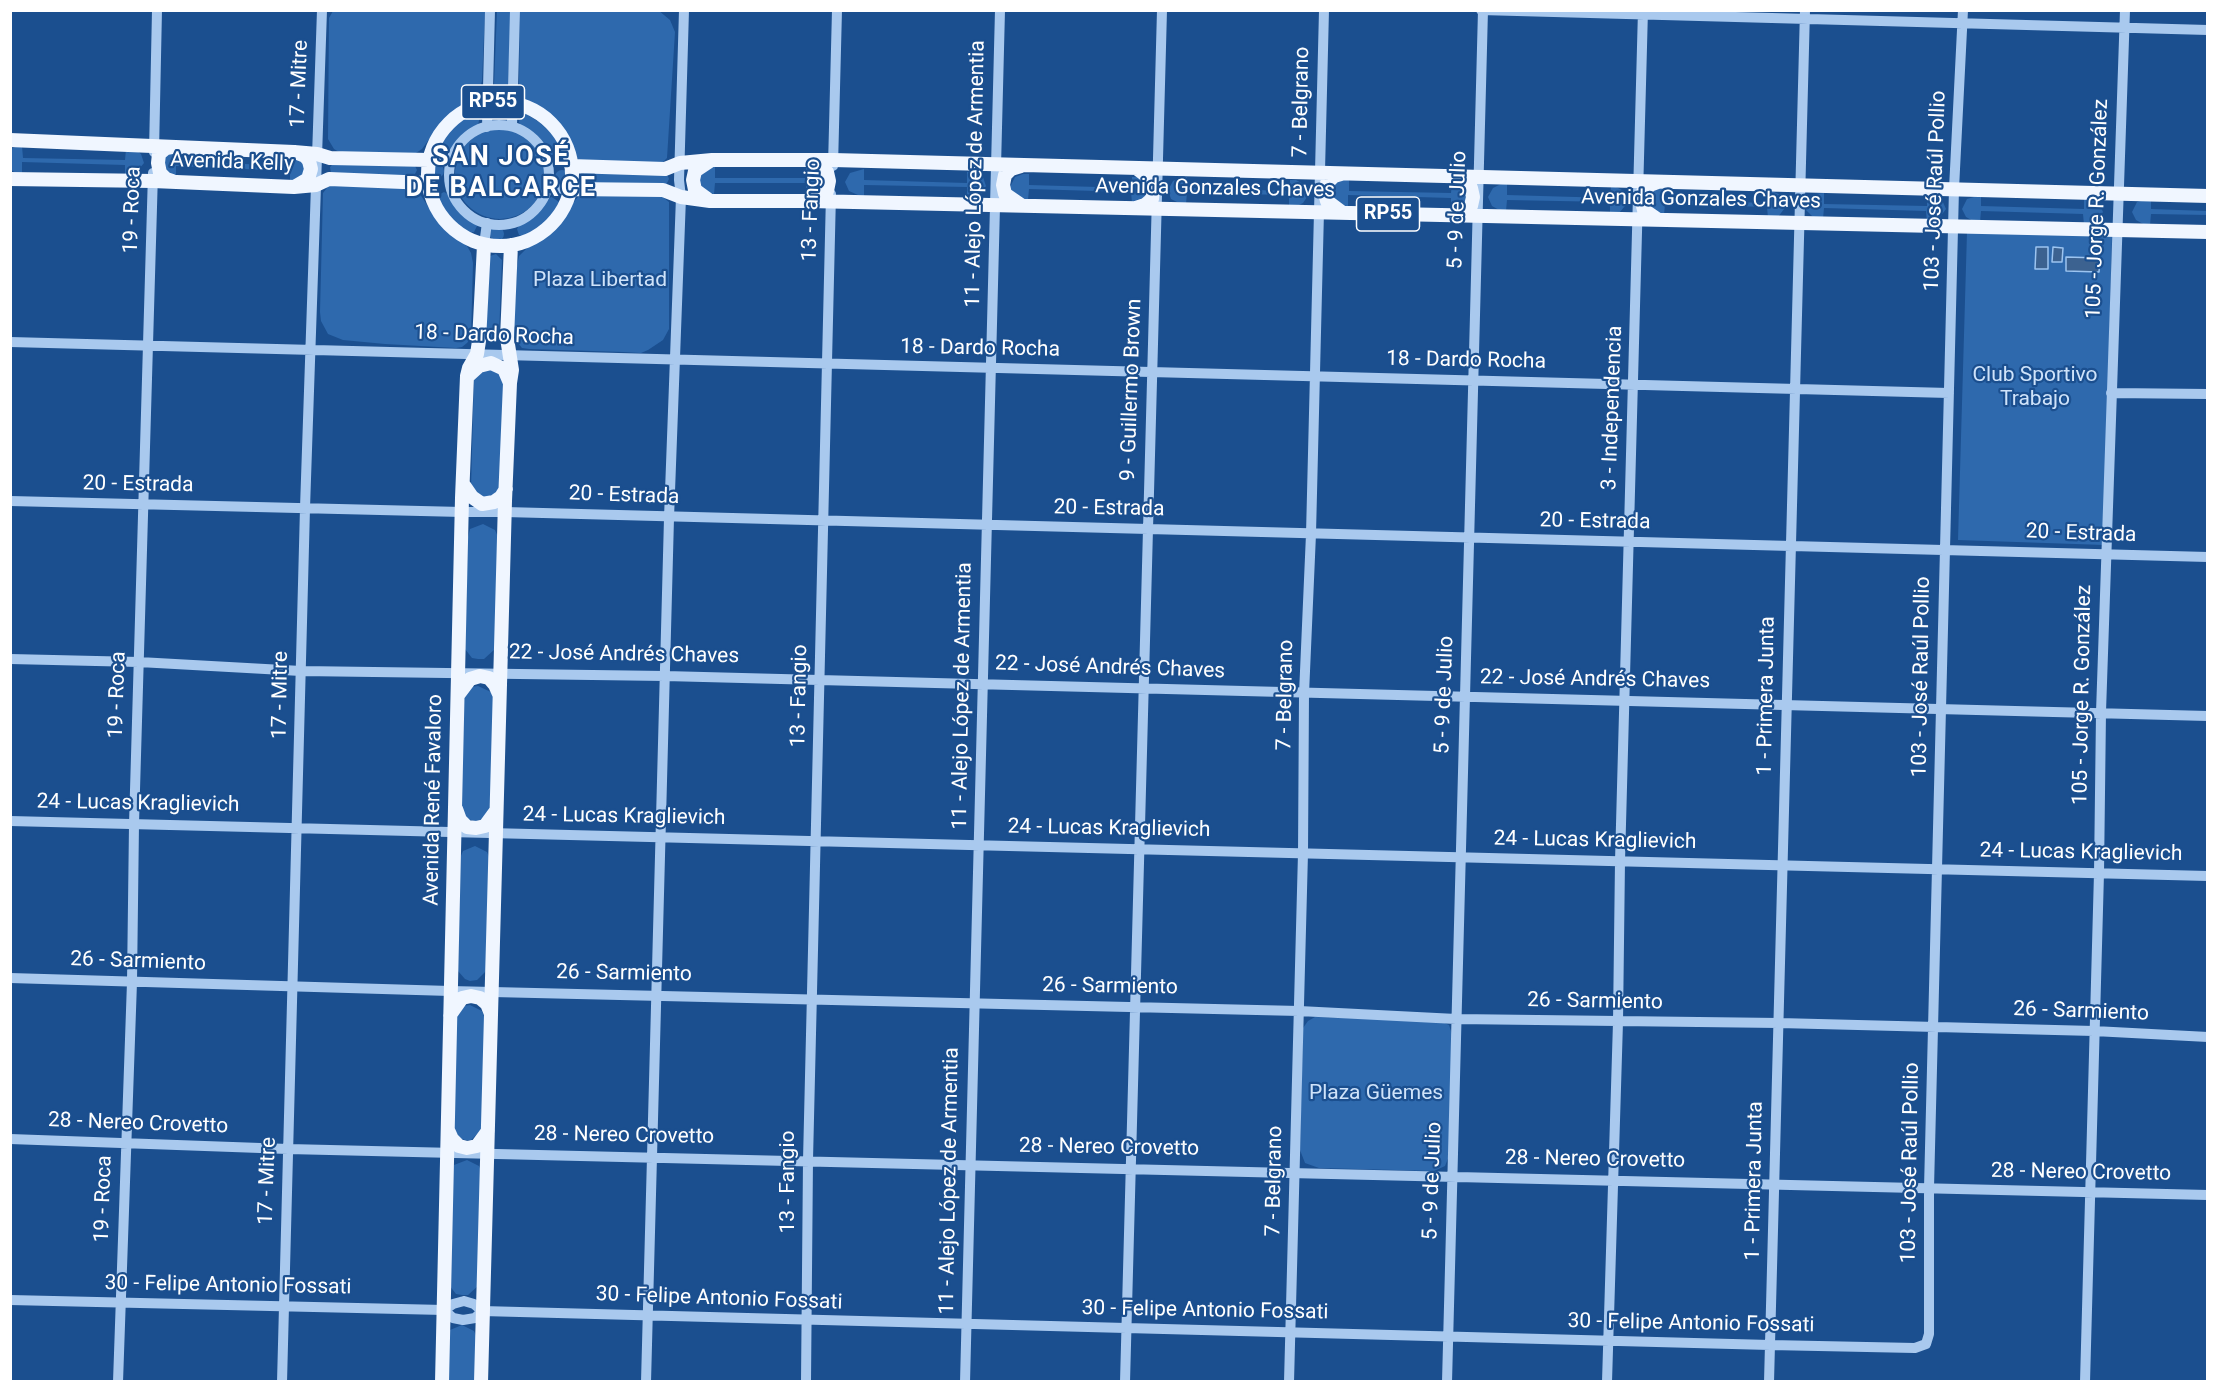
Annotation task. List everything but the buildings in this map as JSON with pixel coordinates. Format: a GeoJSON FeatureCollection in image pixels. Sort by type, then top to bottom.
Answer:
{"type":"FeatureCollection","features":[{"type":"Feature","properties":{"kind":"main road","name":"RP55"},"geometry":{"type":"LineString","coordinates":[[487,103],[513,103],[547,119],[557,131],[565,144],[571,166],[570,189],[561,211],[548,227],[535,237],[511,245],[484,245],[463,236],[443,217],[434,203],[429,183],[429,160],[433,145],[450,121],[462,112],[487,103]]}},
{"type":"Feature","properties":{"kind":"main road","name":"Avenida Kelly"},"geometry":{"type":"LineString","coordinates":[[10,140],[294,152],[317,154],[330,158],[429,160]]}},
{"type":"Feature","properties":{"kind":"main road"},"geometry":{"type":"LineString","coordinates":[[176,182],[166,179],[160,173],[158,163],[159,154],[166,148],[177,146]]}},
{"type":"Feature","properties":{"kind":"main road"},"geometry":{"type":"LineString","coordinates":[[294,152],[305,156],[311,169],[308,179],[294,187]]}},
{"type":"Feature","properties":{"kind":"main road","name":"Avenida Gonzales Chaves"},"geometry":{"type":"LineString","coordinates":[[571,166],[665,169],[680,163],[712,160],[833,160],[2208,196]]}},
{"type":"Feature","properties":{"kind":"main road"},"geometry":{"type":"LineString","coordinates":[[710,201],[695,190],[693,180],[695,171],[712,160]]}},
{"type":"Feature","properties":{"kind":"main road"},"geometry":{"type":"LineString","coordinates":[[809,201],[821,197],[828,191],[829,181],[827,172],[811,160]]}},
{"type":"Feature","properties":{"kind":"main road"},"geometry":{"type":"LineString","coordinates":[[1022,206],[1005,194],[1003,185],[1005,175],[1011,169],[1023,165]]}},
{"type":"Feature","properties":{"kind":"main road"},"geometry":{"type":"LineString","coordinates":[[1134,208],[1145,205],[1152,199],[1154,189],[1152,180],[1136,168]]}},
{"type":"Feature","properties":{"kind":"main road"},"geometry":{"type":"LineString","coordinates":[[1343,213],[1327,201],[1325,193],[1327,183],[1334,176],[1344,173]]}},
{"type":"Feature","properties":{"kind":"main road"},"geometry":{"type":"LineString","coordinates":[[1454,176],[1471,188],[1473,196],[1471,206],[1465,213],[1454,215]]}},
{"type":"Feature","properties":{"kind":"main road","name":"Avenida Kelly"},"geometry":{"type":"LineString","coordinates":[[10,179],[153,181],[294,187],[316,185],[329,179],[429,183]]}},
{"type":"Feature","properties":{"kind":"main road"},"geometry":{"type":"LineString","coordinates":[[1659,220],[1644,210],[1642,202],[1643,192],[1650,185],[1660,182]]}},
{"type":"Feature","properties":{"kind":"main road","name":"Avenida Gonzales Chaves"},"geometry":{"type":"LineString","coordinates":[[570,189],[663,190],[710,201],[809,201],[2208,232]]}},
{"type":"Feature","properties":{"kind":"main road","name":"Avenida René Favaloro"},"geometry":{"type":"LineString","coordinates":[[442,1382],[463,484],[467,376],[477,354],[484,245]]}},
{"type":"Feature","properties":{"kind":"main road"},"geometry":{"type":"LineString","coordinates":[[481,1382],[500,672],[512,370],[507,338],[511,245]]}},
{"type":"Feature","properties":{"kind":"main road"},"geometry":{"type":"LineString","coordinates":[[467,376],[479,366],[491,363],[504,369],[510,383]]}},
{"type":"Feature","properties":{"kind":"main road"},"geometry":{"type":"LineString","coordinates":[[463,484],[472,497],[482,504],[494,502],[506,489]]}},
{"type":"Feature","properties":{"kind":"main road"},"geometry":{"type":"LineString","coordinates":[[457,696],[470,679],[480,676],[489,678],[500,696]]}},
{"type":"Feature","properties":{"kind":"main road"},"geometry":{"type":"LineString","coordinates":[[455,807],[460,820],[466,826],[476,828],[485,826],[497,810]]}},
{"type":"Feature","properties":{"kind":"main road"},"geometry":{"type":"LineString","coordinates":[[450,1016],[462,998],[471,996],[480,998],[487,1004],[491,1016]]}},
{"type":"Feature","properties":{"kind":"main road"},"geometry":{"type":"LineString","coordinates":[[447,1128],[452,1139],[459,1146],[467,1148],[477,1146],[488,1131]]}},
{"type":"Feature","properties":{"kind":"street","name":"19 - Roca"},"geometry":{"type":"LineString","coordinates":[[118,1382],[132,982],[134,824],[157,10]]}},
{"type":"Feature","properties":{"kind":"street","name":"17 - Mitre"},"geometry":{"type":"LineString","coordinates":[[282,1382],[305,508],[322,10]]}},
{"type":"Feature","properties":{"kind":"street"},"geometry":{"type":"LineString","coordinates":[[487,126],[490,10]]}},
{"type":"Feature","properties":{"kind":"street"},"geometry":{"type":"LineString","coordinates":[[512,126],[515,10]]}},
{"type":"Feature","properties":{"kind":"street"},"geometry":{"type":"LineString","coordinates":[[646,1382],[669,518],[681,196],[684,10]]}},
{"type":"Feature","properties":{"kind":"street","name":"13 - Fangio"},"geometry":{"type":"LineString","coordinates":[[806,1382],[808,1160],[837,10]]}},
{"type":"Feature","properties":{"kind":"street","name":"11 - Alejo López de Armentia"},"geometry":{"type":"LineString","coordinates":[[965,1382],[1000,10]]}},
{"type":"Feature","properties":{"kind":"street","name":"9 - Guillermo Brown"},"geometry":{"type":"LineString","coordinates":[[1125,1382],[1162,10]]}},
{"type":"Feature","properties":{"kind":"street","name":"7 - Belgrano"},"geometry":{"type":"LineString","coordinates":[[1289,1382],[1324,10]]}},
{"type":"Feature","properties":{"kind":"street"},"geometry":{"type":"LineString","coordinates":[[1482,10],[1804,15],[1963,24],[2208,30]]}},
{"type":"Feature","properties":{"kind":"street","name":"5 - 9 de Julio"},"geometry":{"type":"LineString","coordinates":[[1447,1382],[1482,10]]}},
{"type":"Feature","properties":{"kind":"street","name":"103 - José Raúl Pollio"},"geometry":{"type":"LineString","coordinates":[[1926,1344],[1929,1334],[1932,1027],[1938,869],[1954,189],[1963,10]]}},
{"type":"Feature","properties":{"kind":"street","name":"105 - Jorge R. González"},"geometry":{"type":"LineString","coordinates":[[2085,1382],[2099,873],[2101,712],[2125,10]]}},
{"type":"Feature","properties":{"kind":"street","name":"3 - Independencia"},"geometry":{"type":"LineString","coordinates":[[1606,1382],[1618,1022],[1620,861],[1643,13]]}},
{"type":"Feature","properties":{"kind":"street","name":"1 - Primera Junta"},"geometry":{"type":"LineString","coordinates":[[1769,1382],[1804,15]]}},
{"type":"Feature","properties":{"kind":"street"},"geometry":{"type":"LineString","coordinates":[[487,126],[512,126],[537,142],[544,153],[548,166],[547,188],[539,205],[528,216],[503,225],[487,223],[466,213],[457,202],[450,183],[451,162],[458,146],[468,135],[487,126]]}},
{"type":"Feature","properties":{"kind":"street","name":"Avenida Kelly"},"geometry":{"type":"LineString","coordinates":[[429,160],[451,162]]}},
{"type":"Feature","properties":{"kind":"street","name":"Avenida Gonzales Chaves"},"geometry":{"type":"LineString","coordinates":[[548,166],[571,166]]}},
{"type":"Feature","properties":{"kind":"street","name":"Avenida Kelly"},"geometry":{"type":"LineString","coordinates":[[429,183],[450,183]]}},
{"type":"Feature","properties":{"kind":"street","name":"Avenida Gonzales Chaves"},"geometry":{"type":"LineString","coordinates":[[547,188],[570,189]]}},
{"type":"Feature","properties":{"kind":"street","name":"Avenida René Favaloro"},"geometry":{"type":"LineString","coordinates":[[484,245],[487,223]]}},
{"type":"Feature","properties":{"kind":"street"},"geometry":{"type":"LineString","coordinates":[[511,223],[511,245]]}},
{"type":"Feature","properties":{"kind":"street","name":"18 - Dardo Rocha"},"geometry":{"type":"LineString","coordinates":[[10,342],[1949,393]]}},
{"type":"Feature","properties":{"kind":"street"},"geometry":{"type":"LineString","coordinates":[[2111,393],[2208,394]]}},
{"type":"Feature","properties":{"kind":"street","name":"20 - Estrada"},"geometry":{"type":"LineString","coordinates":[[10,501],[2208,557]]}},
{"type":"Feature","properties":{"kind":"street","name":"22 - José Andrés Chaves"},"geometry":{"type":"LineString","coordinates":[[10,659],[139,662],[301,671],[500,672],[819,679],[1305,694],[1465,696],[2208,716]]}},
{"type":"Feature","properties":{"kind":"street","name":"24 - Lucas Kraglievich"},"geometry":{"type":"LineString","coordinates":[[10,820],[2208,876]]}},
{"type":"Feature","properties":{"kind":"street","name":"26 - Sarmiento"},"geometry":{"type":"LineString","coordinates":[[10,978],[1299,1011],[1456,1019],[1779,1023],[2094,1031],[2208,1037]]}},
{"type":"Feature","properties":{"kind":"street","name":"28 - Nereo Crovetto"},"geometry":{"type":"LineString","coordinates":[[10,1139],[288,1149],[2208,1195]]}},
{"type":"Feature","properties":{"kind":"street","name":"30 - Felipe Antonio Fossati"},"geometry":{"type":"LineString","coordinates":[[10,1300],[444,1310]]}},
{"type":"Feature","properties":{"kind":"street"},"geometry":{"type":"LineString","coordinates":[[464,1301],[474,1304],[482,1311],[475,1318],[463,1320],[453,1318],[444,1310],[464,1301]]}},
{"type":"Feature","properties":{"kind":"street","name":"30 - Felipe Antonio Fossati"},"geometry":{"type":"LineString","coordinates":[[482,1311],[1770,1345],[1915,1348],[1926,1344]]}},
{"type":"Feature","properties":{"kind":"green space"},"geometry":{"type":"Polygon","coordinates":[[[658,10],[670,20],[675,32],[667,158],[662,163],[579,160],[553,123],[525,100],[521,93],[519,83],[520,11],[658,10]]]}},
{"type":"Feature","properties":{"kind":"green space"},"geometry":{"type":"Polygon","coordinates":[[[333,11],[485,11],[482,81],[475,98],[445,118],[422,149],[416,153],[339,152],[334,149],[328,139],[329,18],[333,11]]]}},
{"type":"Feature","properties":{"kind":"green space"},"geometry":{"type":"Polygon","coordinates":[[[497,11],[511,11],[508,86],[501,92],[496,90],[494,85],[497,11]]]}},
{"type":"Feature","properties":{"kind":"green space"},"geometry":{"type":"Polygon","coordinates":[[[500,106],[505,108],[507,113],[505,118],[500,120],[495,118],[493,113],[495,108],[500,106]]]}},
{"type":"Feature","properties":{"kind":"green space"},"geometry":{"type":"Polygon","coordinates":[[[474,113],[480,116],[478,125],[461,136],[449,151],[440,151],[438,143],[446,132],[458,121],[474,113]]]}},
{"type":"Feature","properties":{"kind":"green space"},"geometry":{"type":"Polygon","coordinates":[[[526,114],[551,133],[560,147],[557,155],[550,155],[536,137],[521,126],[520,117],[526,114]]]}},
{"type":"Feature","properties":{"kind":"green space","name":"Plaza Libertad"},"geometry":{"type":"Polygon","coordinates":[[[491,129],[509,129],[525,136],[538,149],[545,165],[545,183],[538,199],[525,212],[509,219],[491,219],[475,212],[462,199],[455,183],[455,165],[462,149],[475,136],[491,129]]]}},
{"type":"Feature","properties":{"kind":"green space"},"geometry":{"type":"Polygon","coordinates":[[[22,146],[23,158],[125,160],[126,149],[141,154],[144,163],[135,174],[125,176],[125,165],[22,162],[22,173],[16,173],[11,170],[11,149],[22,146]]]}},
{"type":"Feature","properties":{"kind":"green space"},"geometry":{"type":"Polygon","coordinates":[[[176,150],[177,161],[290,166],[291,155],[302,157],[308,173],[290,182],[290,171],[176,166],[176,177],[170,177],[159,158],[176,150]]]}},
{"type":"Feature","properties":{"kind":"green space"},"geometry":{"type":"Polygon","coordinates":[[[333,164],[415,166],[417,170],[414,176],[331,173],[330,167],[333,164]]]}},
{"type":"Feature","properties":{"kind":"green space"},"geometry":{"type":"Polygon","coordinates":[[[437,164],[442,166],[444,171],[442,176],[437,178],[432,176],[430,171],[432,166],[437,164]]]}},
{"type":"Feature","properties":{"kind":"green space"},"geometry":{"type":"Polygon","coordinates":[[[709,167],[715,167],[715,178],[806,178],[806,167],[812,167],[817,169],[825,181],[820,190],[812,194],[806,194],[806,183],[715,183],[714,194],[699,188],[697,175],[709,167]]]}},
{"type":"Feature","properties":{"kind":"green space"},"geometry":{"type":"Polygon","coordinates":[[[864,169],[864,180],[967,183],[967,172],[973,172],[983,177],[986,186],[981,195],[973,199],[967,198],[967,187],[864,185],[864,196],[849,191],[845,182],[850,173],[864,169]]]}},
{"type":"Feature","properties":{"kind":"green space"},"geometry":{"type":"Polygon","coordinates":[[[562,170],[567,172],[569,177],[567,182],[562,184],[557,182],[555,177],[557,172],[562,170]]]}},
{"type":"Feature","properties":{"kind":"green space"},"geometry":{"type":"Polygon","coordinates":[[[585,172],[667,174],[669,179],[666,185],[585,183],[582,177],[585,172]]]}},
{"type":"Feature","properties":{"kind":"green space"},"geometry":{"type":"Polygon","coordinates":[[[1029,174],[1029,185],[1132,188],[1132,177],[1138,177],[1147,181],[1146,199],[1132,203],[1131,192],[1029,189],[1028,200],[1023,200],[1011,191],[1010,187],[1015,177],[1029,174]]]}},
{"type":"Feature","properties":{"kind":"green space"},"geometry":{"type":"Polygon","coordinates":[[[1187,177],[1187,188],[1290,191],[1290,180],[1296,180],[1305,185],[1309,194],[1303,203],[1295,207],[1289,206],[1289,195],[1187,193],[1186,204],[1181,204],[1171,199],[1168,190],[1173,181],[1187,177]]]}},
{"type":"Feature","properties":{"kind":"green space"},"geometry":{"type":"Polygon","coordinates":[[[1349,180],[1349,191],[1451,193],[1452,182],[1469,192],[1465,205],[1457,209],[1451,209],[1451,198],[1348,195],[1348,206],[1342,206],[1333,201],[1331,188],[1335,183],[1349,180]]]}},
{"type":"Feature","properties":{"kind":"green space","name":"Plaza Libertad"},"geometry":{"type":"Polygon","coordinates":[[[330,184],[412,187],[418,191],[438,222],[467,246],[473,263],[471,338],[467,343],[456,348],[385,344],[343,340],[328,334],[321,321],[320,312],[323,193],[330,184]]]}},
{"type":"Feature","properties":{"kind":"green space"},"geometry":{"type":"Polygon","coordinates":[[[1507,184],[1507,195],[1610,198],[1611,187],[1616,187],[1626,192],[1629,201],[1620,212],[1610,213],[1610,202],[1507,200],[1506,211],[1501,211],[1492,206],[1488,197],[1493,188],[1507,184]]]}},
{"type":"Feature","properties":{"kind":"green space"},"geometry":{"type":"Polygon","coordinates":[[[1665,189],[1665,200],[1768,203],[1768,192],[1774,192],[1783,196],[1787,205],[1778,217],[1768,218],[1767,207],[1665,204],[1664,215],[1650,210],[1648,197],[1651,192],[1665,189]]]}},
{"type":"Feature","properties":{"kind":"green space"},"geometry":{"type":"Polygon","coordinates":[[[444,192],[460,211],[475,222],[477,226],[474,232],[467,233],[456,226],[440,208],[436,196],[444,192]]]}},
{"type":"Feature","properties":{"kind":"green space"},"geometry":{"type":"Polygon","coordinates":[[[1824,193],[1824,204],[1927,206],[1927,195],[1933,195],[1942,200],[1946,209],[1937,221],[1927,222],[1926,211],[1824,208],[1823,219],[1813,217],[1806,210],[1807,201],[1814,194],[1824,193]]]}},
{"type":"Feature","properties":{"kind":"green space","name":"Plaza Libertad"},"geometry":{"type":"Polygon","coordinates":[[[582,194],[660,195],[669,202],[669,329],[663,340],[641,353],[529,349],[522,348],[513,337],[519,256],[532,243],[554,228],[582,194]]]}},
{"type":"Feature","properties":{"kind":"green space"},"geometry":{"type":"Polygon","coordinates":[[[1981,195],[1981,206],[2084,209],[2084,198],[2090,198],[2099,203],[2103,212],[2094,223],[2084,225],[2083,214],[1981,211],[1980,222],[1975,222],[1966,217],[1962,209],[1967,199],[1981,195]]]}},
{"type":"Feature","properties":{"kind":"green space","name":"Plaza Libertad"},"geometry":{"type":"Polygon","coordinates":[[[552,197],[559,202],[555,213],[526,237],[519,235],[517,229],[519,225],[535,215],[547,199],[552,197]]]}},
{"type":"Feature","properties":{"kind":"green space"},"geometry":{"type":"Polygon","coordinates":[[[2151,198],[2151,209],[2207,211],[2208,215],[2151,214],[2150,225],[2145,225],[2136,220],[2132,212],[2137,202],[2151,198]]]}},
{"type":"Feature","properties":{"kind":"green space","name":"Plaza Libertad"},"geometry":{"type":"Polygon","coordinates":[[[497,227],[502,229],[504,234],[502,239],[497,241],[492,239],[490,234],[492,229],[497,227]]]}},
{"type":"Feature","properties":{"kind":"green space","name":"Club Sportivo Trabajo"},"geometry":{"type":"Polygon","coordinates":[[[1967,232],[2112,236],[2104,545],[1958,540],[1967,232]]]}},
{"type":"Feature","properties":{"kind":"green space","name":"Plaza Libertad"},"geometry":{"type":"Polygon","coordinates":[[[496,254],[502,260],[499,335],[493,341],[486,336],[490,256],[496,254]]]}},
{"type":"Feature","properties":{"kind":"green space"},"geometry":{"type":"Polygon","coordinates":[[[485,368],[497,370],[504,379],[501,487],[490,498],[484,498],[471,488],[474,375],[485,368]]]}},
{"type":"Feature","properties":{"kind":"green space"},"geometry":{"type":"Polygon","coordinates":[[[483,524],[495,530],[498,537],[495,649],[484,659],[478,659],[472,658],[465,649],[468,537],[470,529],[483,524]]]}},
{"type":"Feature","properties":{"kind":"green space"},"geometry":{"type":"Polygon","coordinates":[[[478,686],[491,692],[494,699],[491,810],[480,821],[474,821],[468,819],[461,811],[464,698],[471,687],[478,686]]]}},
{"type":"Feature","properties":{"kind":"green space"},"geometry":{"type":"Polygon","coordinates":[[[475,846],[487,852],[490,859],[487,970],[477,980],[470,981],[458,971],[460,858],[463,851],[475,846]]]}},
{"type":"Feature","properties":{"kind":"green space"},"geometry":{"type":"Polygon","coordinates":[[[470,1005],[482,1011],[485,1018],[482,1129],[471,1140],[465,1140],[459,1138],[452,1130],[455,1017],[463,1006],[470,1005]]]}},
{"type":"Feature","properties":{"kind":"green space","name":"Plaza Güemes"},"geometry":{"type":"Polygon","coordinates":[[[1315,1017],[1440,1021],[1449,1025],[1452,1034],[1449,1156],[1445,1166],[1434,1171],[1319,1168],[1305,1163],[1300,1150],[1303,1028],[1315,1017]]]}},
{"type":"Feature","properties":{"kind":"green space"},"geometry":{"type":"Polygon","coordinates":[[[467,1160],[479,1166],[482,1173],[479,1285],[468,1295],[462,1295],[456,1294],[449,1285],[452,1172],[454,1165],[467,1160]]]}},
{"type":"Feature","properties":{"kind":"green space"},"geometry":{"type":"Polygon","coordinates":[[[462,1325],[474,1331],[477,1338],[476,1381],[446,1382],[450,1330],[462,1325]]]}},
{"type":"Feature","properties":{"kind":"shaded area"},"geometry":{"type":"Polygon","coordinates":[[[2036,247],[2048,247],[2048,269],[2035,269],[2036,247]]]}},
{"type":"Feature","properties":{"kind":"shaded area"},"geometry":{"type":"Polygon","coordinates":[[[2053,247],[2063,248],[2062,262],[2052,262],[2053,247]]]}},
{"type":"Feature","properties":{"kind":"shaded area"},"geometry":{"type":"Polygon","coordinates":[[[2066,257],[2100,258],[2099,272],[2066,271],[2066,257]]]}},
{"type":"Feature","properties":{"kind":"district","name":"SAN JOSÉ DE BALCARCE"},"geometry":{"type":"Point","coordinates":[501,174]}}]}
